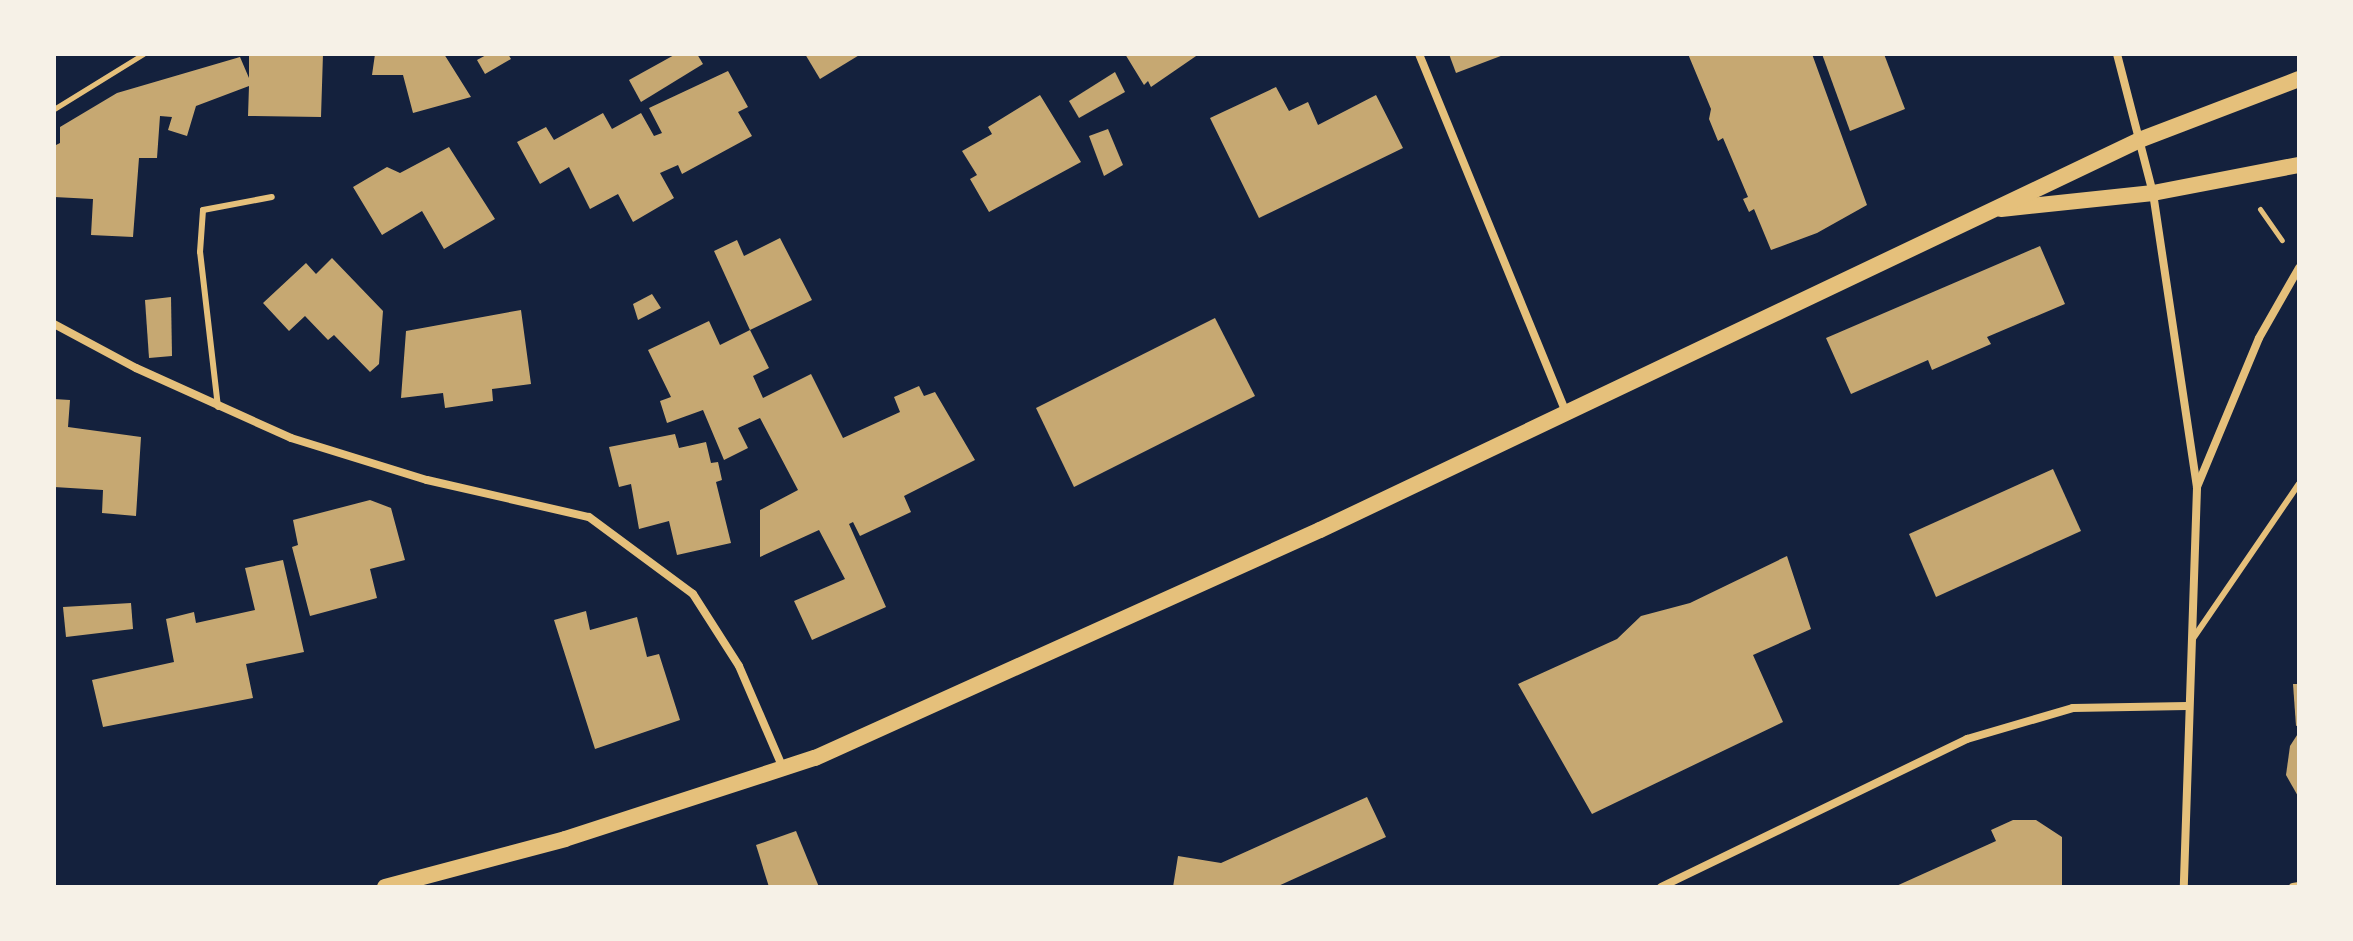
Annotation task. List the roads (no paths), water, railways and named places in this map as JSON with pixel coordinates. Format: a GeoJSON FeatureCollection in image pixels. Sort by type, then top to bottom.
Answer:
{"type":"FeatureCollection","features":[{"type":"Feature","properties":{"kind":"main road"},"geometry":{"type":"LineString","coordinates":[[385,887],[565,839],[783,769],[1320,530],[1565,410],[2142,139],[2299,79]]}},
{"type":"Feature","properties":{"kind":"main road"},"geometry":{"type":"LineString","coordinates":[[1987,210],[2153,193],[2299,165]]}},
{"type":"Feature","properties":{"kind":"street"},"geometry":{"type":"LineString","coordinates":[[1419,54],[1565,410]]}},
{"type":"Feature","properties":{"kind":"street"},"geometry":{"type":"LineString","coordinates":[[2117,54],[2142,139],[2153,193],[2197,488],[2187,706],[2184,887]]}},
{"type":"Feature","properties":{"kind":"street"},"geometry":{"type":"LineString","coordinates":[[2197,488],[2259,338],[2299,268]]}},
{"type":"Feature","properties":{"kind":"street"},"geometry":{"type":"LineString","coordinates":[[54,324],[218,407],[291,438],[427,480],[589,517],[693,594],[739,666],[783,769]]}},
{"type":"Feature","properties":{"kind":"street"},"geometry":{"type":"LineString","coordinates":[[1661,887],[1967,739],[2073,708],[2187,706]]}},
{"type":"Feature","properties":{"kind":"street"},"geometry":{"type":"LineString","coordinates":[[2293,887],[2299,886]]}},
{"type":"Feature","properties":{"kind":"lane"},"geometry":{"type":"LineString","coordinates":[[218,407],[200,252],[203,210],[272,197]]}},
{"type":"Feature","properties":{"kind":"lane"},"geometry":{"type":"LineString","coordinates":[[2190,643],[2299,484]]}}]}
